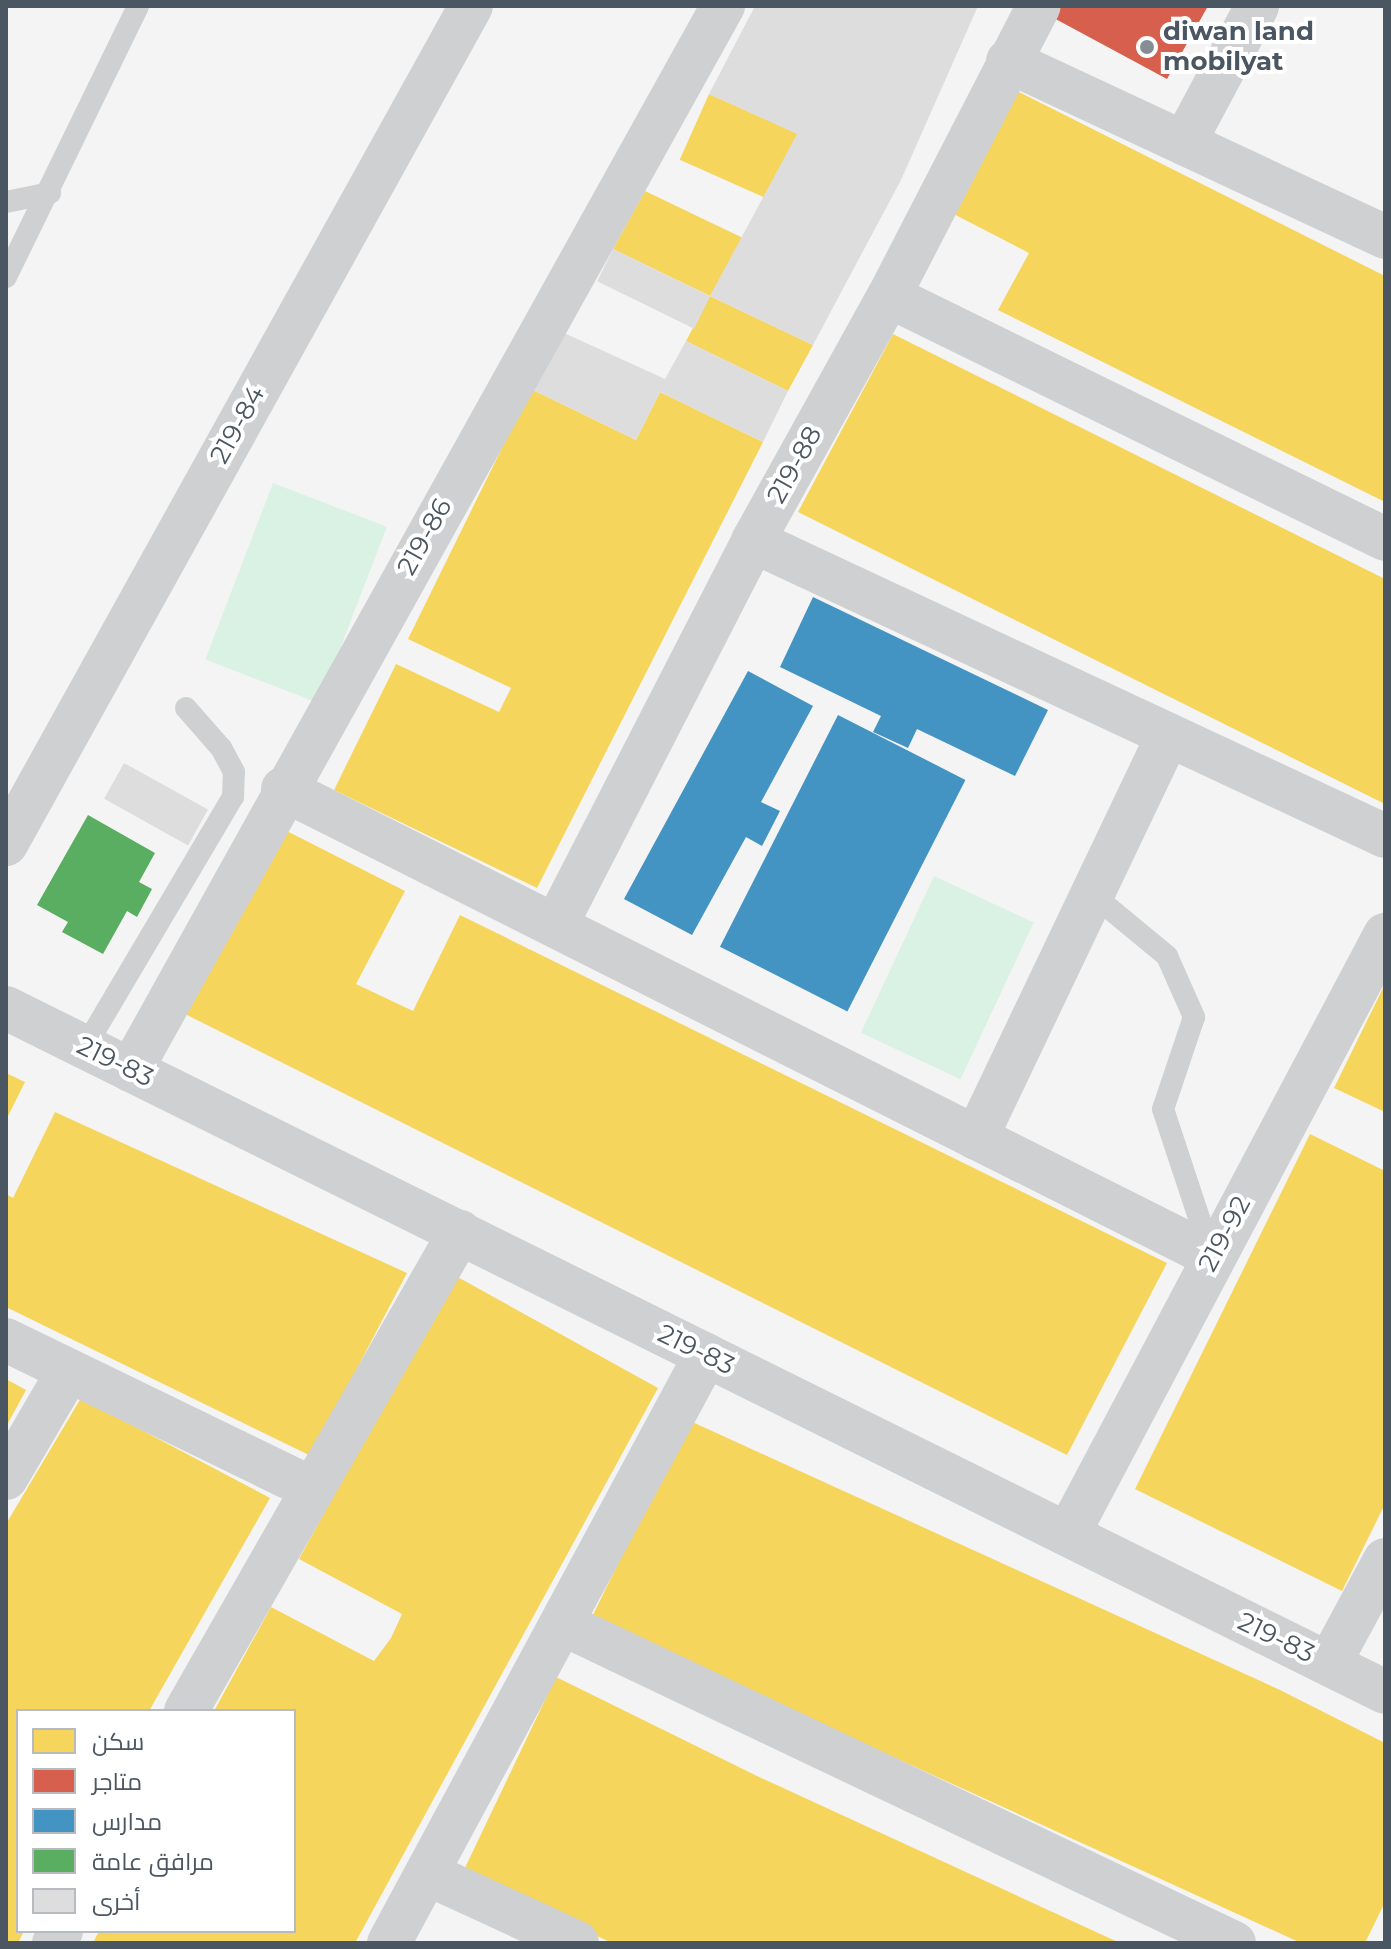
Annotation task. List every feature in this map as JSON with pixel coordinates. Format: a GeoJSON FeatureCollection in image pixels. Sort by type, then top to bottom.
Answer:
{"type":"FeatureCollection","features":[{"type":"Feature","properties":{"kind":"street","name":"219-84"},"geometry":{"type":"LineString","coordinates":[[6,844],[471,6]]}},
{"type":"Feature","properties":{"kind":"street","name":"219-86"},"geometry":{"type":"LineString","coordinates":[[131,1070],[283,789],[723,6]]}},
{"type":"Feature","properties":{"kind":"street","name":"219-88"},"geometry":{"type":"LineString","coordinates":[[556,925],[753,541],[889,296],[1039,6]]}},
{"type":"Feature","properties":{"kind":"street"},"geometry":{"type":"LineString","coordinates":[[1184,143],[1257,6]]}},
{"type":"Feature","properties":{"kind":"street"},"geometry":{"type":"LineString","coordinates":[[1008,61],[1385,237]]}},
{"type":"Feature","properties":{"kind":"street"},"geometry":{"type":"LineString","coordinates":[[889,296],[1385,539]]}},
{"type":"Feature","properties":{"kind":"street"},"geometry":{"type":"LineString","coordinates":[[753,541],[1385,836]]}},
{"type":"Feature","properties":{"kind":"street"},"geometry":{"type":"LineString","coordinates":[[976,1138],[1168,735]]}},
{"type":"Feature","properties":{"kind":"street"},"geometry":{"type":"LineString","coordinates":[[283,789],[1212,1256]]}},
{"type":"Feature","properties":{"kind":"street","name":"219-92"},"geometry":{"type":"LineString","coordinates":[[1068,1534],[1212,1256],[1385,935]]}},
{"type":"Feature","properties":{"kind":"street","name":"219-83"},"geometry":{"type":"LineString","coordinates":[[6,1008],[1385,1692]]}},
{"type":"Feature","properties":{"kind":"street"},"geometry":{"type":"LineString","coordinates":[[187,1709],[460,1232]]}},
{"type":"Feature","properties":{"kind":"street"},"geometry":{"type":"LineString","coordinates":[[6,1340],[313,1489]]}},
{"type":"Feature","properties":{"kind":"street"},"geometry":{"type":"LineString","coordinates":[[389,1943],[706,1355]]}},
{"type":"Feature","properties":{"kind":"street"},"geometry":{"type":"LineString","coordinates":[[6,1478],[68,1372]]}},
{"type":"Feature","properties":{"kind":"street"},"geometry":{"type":"LineString","coordinates":[[1329,1664],[1385,1560]]}},
{"type":"Feature","properties":{"kind":"street"},"geometry":{"type":"LineString","coordinates":[[563,1624],[1234,1943]]}},
{"type":"Feature","properties":{"kind":"street"},"geometry":{"type":"LineString","coordinates":[[428,1874],[577,1943]]}},
{"type":"Feature","properties":{"kind":"lane"},"geometry":{"type":"LineString","coordinates":[[6,277],[50,193],[138,6]]}},
{"type":"Feature","properties":{"kind":"lane"},"geometry":{"type":"LineString","coordinates":[[6,202],[50,193]]}},
{"type":"Feature","properties":{"kind":"lane"},"geometry":{"type":"LineString","coordinates":[[85,1047],[233,797],[234,772],[221,748],[186,708]]}},
{"type":"Feature","properties":{"kind":"lane"},"geometry":{"type":"LineString","coordinates":[[1092,894],[1167,956],[1194,1017],[1163,1109],[1212,1256]]}},
{"type":"Feature","properties":{"kind":"green space"},"geometry":{"type":"Polygon","coordinates":[[[273,483],[387,527],[319,703],[205,659],[273,483]]]}},
{"type":"Feature","properties":{"kind":"green space"},"geometry":{"type":"Polygon","coordinates":[[[934,876],[1034,922],[961,1079],[861,1033],[934,876]]]}},
{"type":"Feature","properties":{"kind":"building: سكن"},"geometry":{"type":"Polygon","coordinates":[[[1007,86],[1385,276],[1385,502],[998,310],[1029,253],[944,209],[1007,86]]]}},
{"type":"Feature","properties":{"kind":"building: سكن"},"geometry":{"type":"Polygon","coordinates":[[[709,94],[798,133],[768,199],[680,160],[709,94]]]}},
{"type":"Feature","properties":{"kind":"building: سكن"},"geometry":{"type":"Polygon","coordinates":[[[645,191],[743,238],[710,296],[613,249],[645,191]]]}},
{"type":"Feature","properties":{"kind":"building: سكن"},"geometry":{"type":"Polygon","coordinates":[[[710,296],[813,345],[788,391],[686,341],[710,296]]]}},
{"type":"Feature","properties":{"kind":"building: سكن"},"geometry":{"type":"Polygon","coordinates":[[[893,334],[1385,579],[1385,804],[798,512],[893,334]]]}},
{"type":"Feature","properties":{"kind":"building: سكن"},"geometry":{"type":"Polygon","coordinates":[[[531,389],[636,440],[660,392],[763,442],[537,888],[334,790],[396,664],[499,712],[511,688],[408,639],[531,389]]]}},
{"type":"Feature","properties":{"kind":"building: سكن"},"geometry":{"type":"Polygon","coordinates":[[[273,824],[405,891],[356,984],[413,1011],[460,915],[1167,1263],[1067,1455],[177,1010],[273,824]]]}},
{"type":"Feature","properties":{"kind":"building: سكن"},"geometry":{"type":"Polygon","coordinates":[[[1385,984],[1385,1112],[1334,1088],[1385,984]]]}},
{"type":"Feature","properties":{"kind":"building: سكن"},"geometry":{"type":"Polygon","coordinates":[[[6,1073],[25,1082],[6,1120],[6,1073]]]}},
{"type":"Feature","properties":{"kind":"building: سكن"},"geometry":{"type":"Polygon","coordinates":[[[55,1112],[407,1273],[311,1456],[6,1307],[6,1194],[13,1198],[55,1112]]]}},
{"type":"Feature","properties":{"kind":"building: سكن"},"geometry":{"type":"Polygon","coordinates":[[[1310,1134],[1385,1171],[1385,1504],[1342,1591],[1135,1489],[1310,1134]]]}},
{"type":"Feature","properties":{"kind":"building: سكن"},"geometry":{"type":"Polygon","coordinates":[[[454,1275],[658,1388],[355,1943],[93,1943],[98,1933],[296,1933],[296,1709],[215,1709],[271,1607],[374,1661],[391,1638],[402,1614],[299,1559],[454,1275]]]}},
{"type":"Feature","properties":{"kind":"building: سكن"},"geometry":{"type":"Polygon","coordinates":[[[6,1379],[26,1390],[6,1427],[6,1379]]]}},
{"type":"Feature","properties":{"kind":"building: سكن"},"geometry":{"type":"Polygon","coordinates":[[[81,1398],[270,1498],[150,1709],[16,1709],[16,1933],[23,1933],[18,1943],[6,1943],[6,1524],[81,1398]]]}},
{"type":"Feature","properties":{"kind":"building: سكن"},"geometry":{"type":"Polygon","coordinates":[[[688,1420],[1280,1690],[1385,1743],[1385,1902],[1365,1943],[1301,1943],[591,1619],[688,1420]]]}},
{"type":"Feature","properties":{"kind":"building: سكن"},"geometry":{"type":"Polygon","coordinates":[[[556,1677],[755,1775],[1120,1943],[612,1943],[463,1872],[556,1677]]]}},
{"type":"Feature","properties":{"kind":"building: متاجر","name":"diwan land mobilyat"},"geometry":{"type":"Polygon","coordinates":[[[1055,6],[1208,6],[1167,79],[1050,16],[1055,6]]]}},
{"type":"Feature","properties":{"kind":"building: مدارس"},"geometry":{"type":"Polygon","coordinates":[[[813,597],[1048,710],[1015,776],[917,729],[908,748],[873,732],[881,716],[780,667],[813,597]]]}},
{"type":"Feature","properties":{"kind":"building: مدارس"},"geometry":{"type":"Polygon","coordinates":[[[748,671],[813,706],[761,802],[780,811],[762,846],[746,837],[692,935],[624,899],[748,671]]]}},
{"type":"Feature","properties":{"kind":"building: مدارس"},"geometry":{"type":"Polygon","coordinates":[[[838,715],[965,780],[847,1012],[720,947],[838,715]]]}},
{"type":"Feature","properties":{"kind":"building: مرافق عامة"},"geometry":{"type":"Polygon","coordinates":[[[88,815],[155,853],[139,882],[152,889],[137,917],[127,911],[103,954],[62,932],[68,922],[37,905],[88,815]]]}},
{"type":"Feature","properties":{"kind":"building: أخرى"},"geometry":{"type":"Polygon","coordinates":[[[755,6],[978,6],[901,180],[813,345],[710,296],[797,134],[709,94],[755,6]]]}},
{"type":"Feature","properties":{"kind":"building: أخرى"},"geometry":{"type":"Polygon","coordinates":[[[613,249],[710,296],[694,329],[597,281],[613,249]]]}},
{"type":"Feature","properties":{"kind":"building: أخرى"},"geometry":{"type":"Polygon","coordinates":[[[562,332],[665,379],[686,341],[788,391],[763,442],[660,392],[636,440],[531,389],[562,332]]]}},
{"type":"Feature","properties":{"kind":"building: أخرى"},"geometry":{"type":"Polygon","coordinates":[[[124,763],[208,810],[188,845],[104,799],[124,763]]]}},
{"type":"Feature","properties":{"kind":"place","name":"diwan land mobilyat"},"geometry":{"type":"Point","coordinates":[1147,47]}}]}
